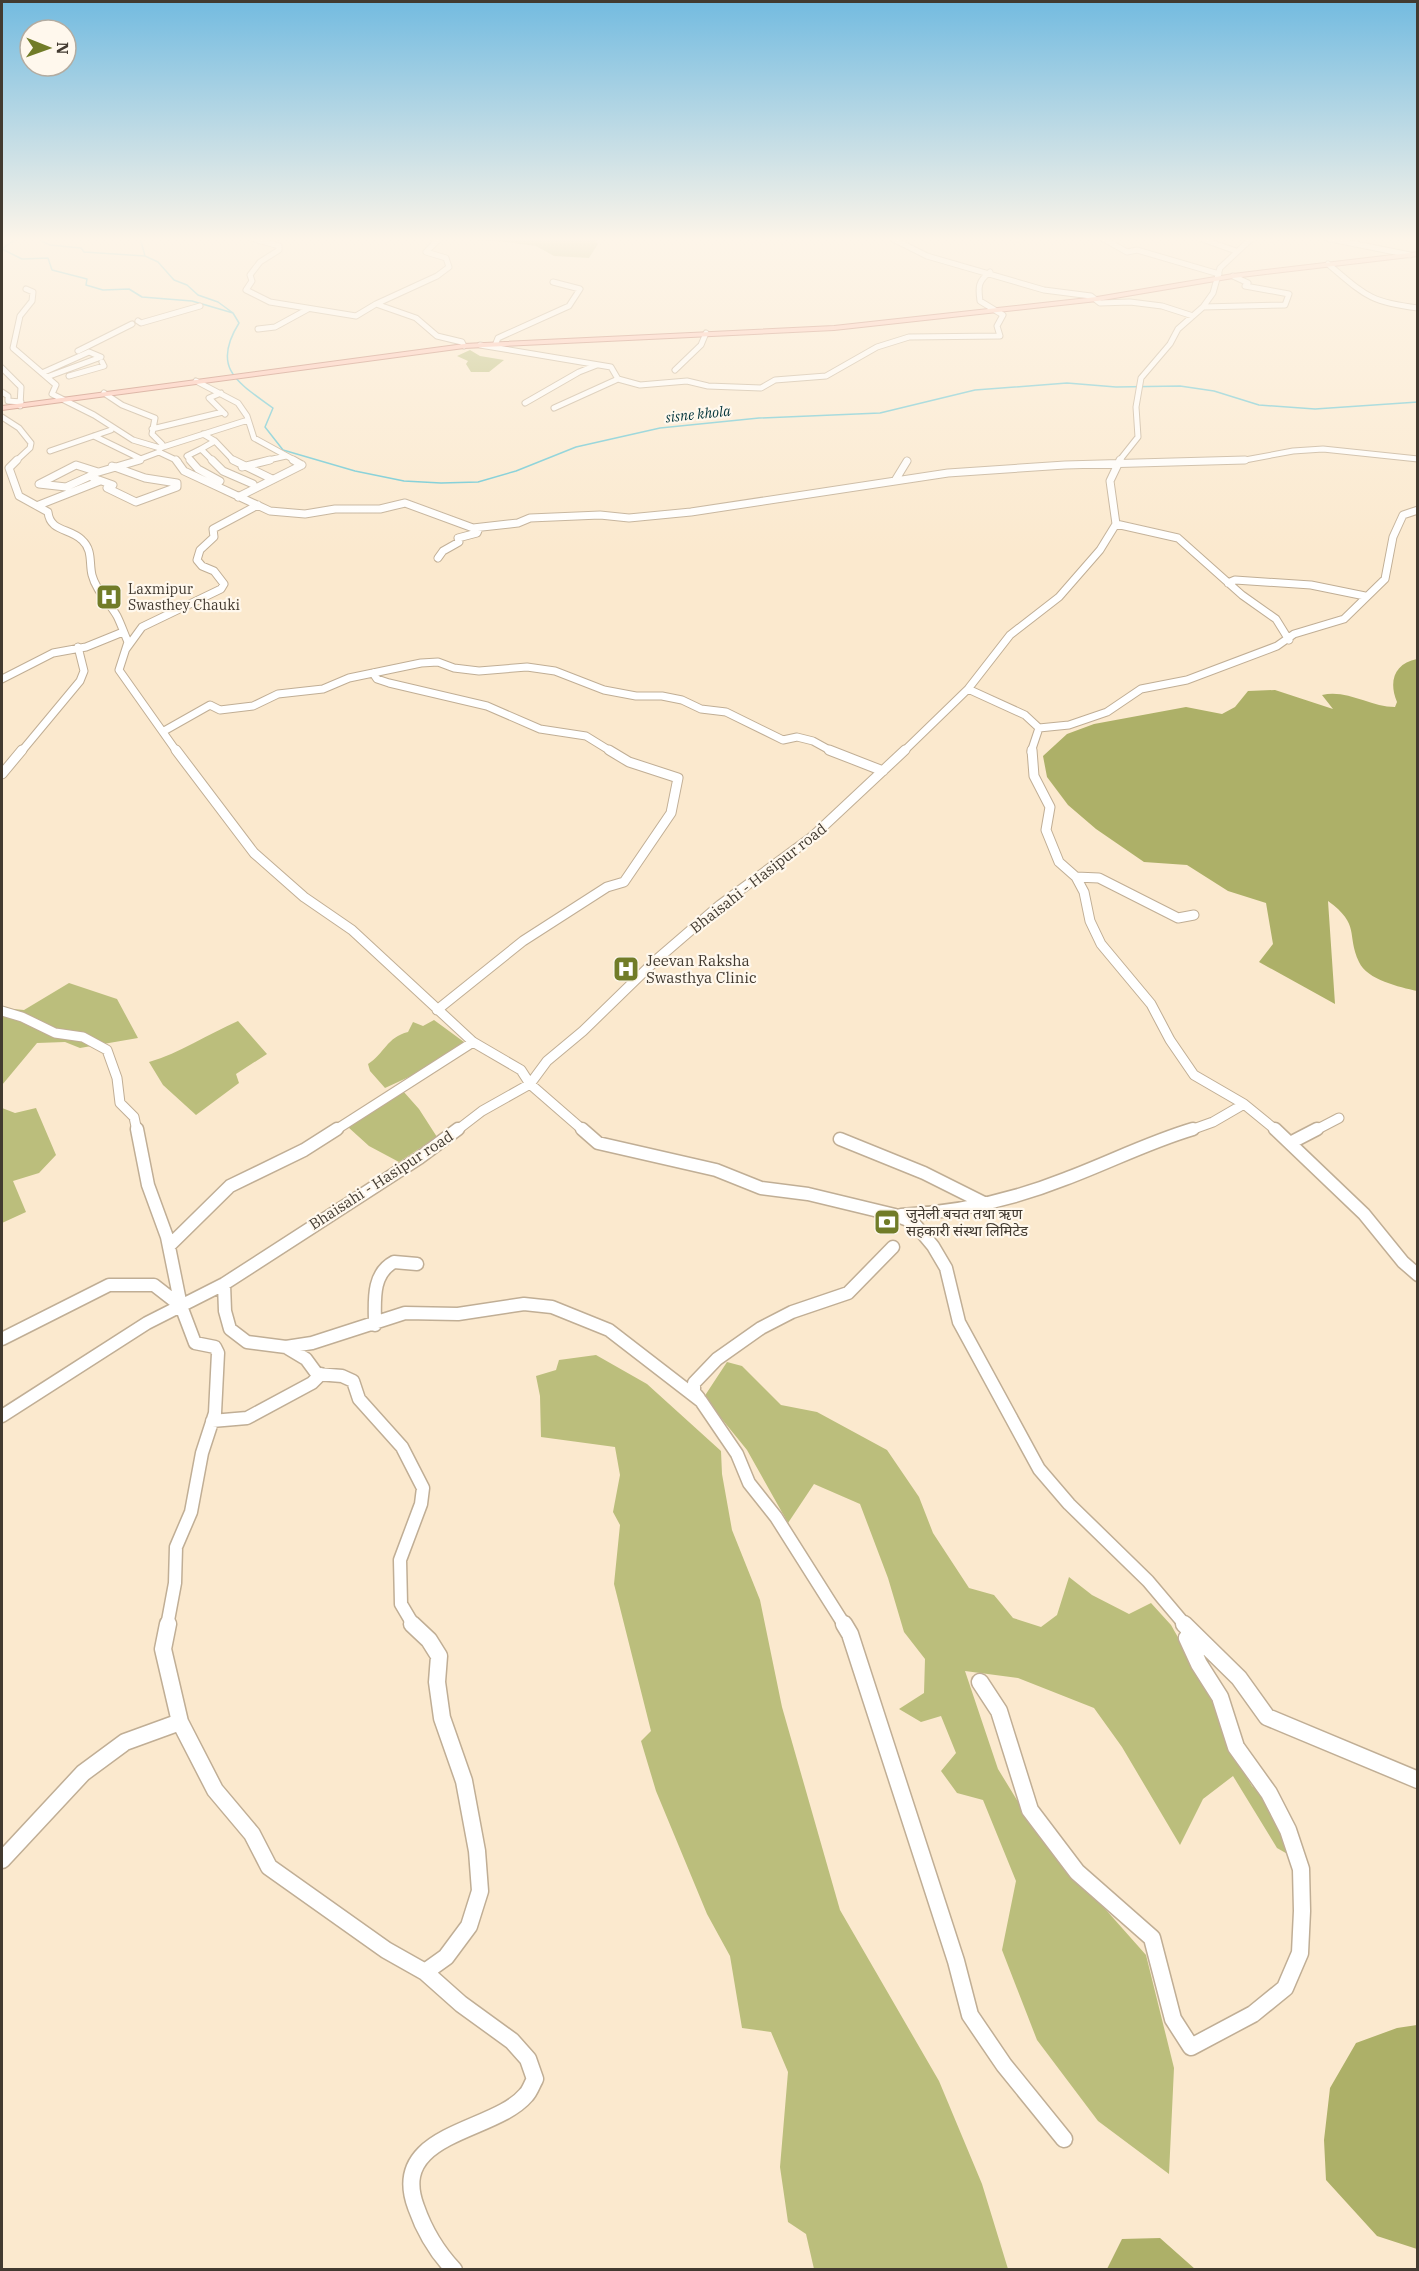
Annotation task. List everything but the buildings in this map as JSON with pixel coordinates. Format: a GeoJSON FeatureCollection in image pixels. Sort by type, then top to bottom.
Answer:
{"type":"FeatureCollection","features":[{"type":"Feature","properties":{"kind":"main road"},"geometry":{"type":"LineString","coordinates":[[2,408],[464,346],[496,344]]}},
{"type":"Feature","properties":{"kind":"street"},"geometry":{"type":"LineString","coordinates":[[13,344],[12,348],[56,385],[52,394],[92,414],[111,430]]}},
{"type":"Feature","properties":{"kind":"street"},"geometry":{"type":"LineString","coordinates":[[44,375],[94,344]]}},
{"type":"Feature","properties":{"kind":"street"},"geometry":{"type":"LineString","coordinates":[[675,370],[701,344]]}},
{"type":"Feature","properties":{"kind":"street"},"geometry":{"type":"LineString","coordinates":[[554,408],[618,379],[640,385],[687,381],[708,386],[742,389],[761,388],[772,379],[823,377],[843,368],[867,351],[886,344]]}},
{"type":"Feature","properties":{"kind":"street"},"geometry":{"type":"LineString","coordinates":[[1170,344],[1141,378],[1138,393],[1138,437],[1112,473],[1110,490],[1116,524],[1178,538],[1228,583],[1276,619],[1288,640]]}},
{"type":"Feature","properties":{"kind":"street"},"geometry":{"type":"LineString","coordinates":[[480,345],[539,357],[600,364],[611,367],[618,379]]}},
{"type":"Feature","properties":{"kind":"street"},"geometry":{"type":"LineString","coordinates":[[89,352],[101,357],[44,375],[89,352]]}},
{"type":"Feature","properties":{"kind":"street"},"geometry":{"type":"LineString","coordinates":[[44,375],[104,366],[102,362]]}},
{"type":"Feature","properties":{"kind":"street"},"geometry":{"type":"LineString","coordinates":[[525,404],[579,372],[600,364]]}},
{"type":"Feature","properties":{"kind":"street"},"geometry":{"type":"LineString","coordinates":[[2,368],[21,387],[21,404],[8,401],[8,396],[2,392]]}},
{"type":"Feature","properties":{"kind":"street"},"geometry":{"type":"LineString","coordinates":[[195,381],[233,398],[243,408],[248,420],[249,433],[254,438],[302,465],[238,497]]}},
{"type":"Feature","properties":{"kind":"street"},"geometry":{"type":"LineString","coordinates":[[104,393],[124,408],[136,409],[155,418],[152,429],[153,434],[162,444],[159,450]]}},
{"type":"Feature","properties":{"kind":"street"},"geometry":{"type":"LineString","coordinates":[[221,393],[209,398],[232,424]]}},
{"type":"Feature","properties":{"kind":"street"},"geometry":{"type":"LineString","coordinates":[[152,429],[223,412]]}},
{"type":"Feature","properties":{"kind":"street"},"geometry":{"type":"LineString","coordinates":[[2,417],[19,428],[31,443],[30,448],[9,468],[19,496],[39,505],[48,512],[49,521],[54,526],[82,539],[90,551],[92,575],[96,585],[117,616],[128,642],[119,670],[120,674],[134,688],[254,853],[304,897],[352,930],[473,1042],[496,1053],[521,1071],[530,1084],[598,1143],[716,1170],[761,1188],[808,1194],[895,1215],[913,1222],[933,1246],[946,1268],[959,1322],[1039,1469],[1069,1504],[1148,1581],[1192,1633],[1239,1678],[1267,1718],[1418,1780]]}},
{"type":"Feature","properties":{"kind":"street"},"geometry":{"type":"LineString","coordinates":[[98,472],[76,465],[39,484],[66,487],[112,466],[144,460],[159,450],[248,420]]}},
{"type":"Feature","properties":{"kind":"street"},"geometry":{"type":"LineString","coordinates":[[50,451],[116,430],[178,461],[184,471],[193,473],[200,480],[217,484],[238,497],[270,511],[305,514],[335,509],[380,509],[405,503],[467,526],[479,528],[518,523],[530,518],[600,515],[629,518],[691,512],[809,495],[896,479],[1065,465],[1245,460],[1271,453],[1311,448],[1418,459]]}},
{"type":"Feature","properties":{"kind":"street"},"geometry":{"type":"LineString","coordinates":[[203,434],[216,441],[242,467],[272,479]]}},
{"type":"Feature","properties":{"kind":"street"},"geometry":{"type":"LineString","coordinates":[[94,436],[135,458],[144,460]]}},
{"type":"Feature","properties":{"kind":"street"},"geometry":{"type":"LineString","coordinates":[[216,441],[187,456],[198,469],[246,493]]}},
{"type":"Feature","properties":{"kind":"street"},"geometry":{"type":"LineString","coordinates":[[201,449],[223,471],[253,484]]}},
{"type":"Feature","properties":{"kind":"street"},"geometry":{"type":"LineString","coordinates":[[242,467],[286,456]]}},
{"type":"Feature","properties":{"kind":"street"},"geometry":{"type":"LineString","coordinates":[[896,479],[907,461]]}},
{"type":"Feature","properties":{"kind":"street"},"geometry":{"type":"LineString","coordinates":[[90,476],[113,485],[107,488],[136,502],[177,487],[177,483],[145,478],[112,466]]}},
{"type":"Feature","properties":{"kind":"street"},"geometry":{"type":"LineString","coordinates":[[39,505],[88,487],[99,480]]}},
{"type":"Feature","properties":{"kind":"street"},"geometry":{"type":"LineString","coordinates":[[126,649],[142,627],[221,589],[224,584],[214,571],[202,566],[197,560],[200,550],[214,537],[213,529],[219,524],[240,517],[258,505]]}},
{"type":"Feature","properties":{"kind":"street"},"geometry":{"type":"LineString","coordinates":[[968,689],[1025,715],[1040,728],[1069,725],[1107,712],[1141,689],[1187,680],[1288,640],[1294,634],[1344,619],[1385,579],[1394,537],[1403,515],[1418,510]]}},
{"type":"Feature","properties":{"kind":"street","name":"Bhaisahi - Hasipur road"},"geometry":{"type":"LineString","coordinates":[[2,1416],[147,1323],[224,1284],[419,1158],[482,1111],[530,1084],[547,1061],[583,1031],[661,955],[720,905],[812,837],[883,771],[968,689],[1010,635],[1047,607],[1074,581],[1100,550],[1116,524]]}},
{"type":"Feature","properties":{"kind":"street"},"geometry":{"type":"LineString","coordinates":[[438,558],[443,551],[459,542],[458,537],[477,533],[479,528]]}},
{"type":"Feature","properties":{"kind":"street"},"geometry":{"type":"LineString","coordinates":[[1228,583],[1235,580],[1311,585],[1365,596]]}},
{"type":"Feature","properties":{"kind":"street"},"geometry":{"type":"LineString","coordinates":[[2,679],[53,653],[123,632]]}},
{"type":"Feature","properties":{"kind":"street"},"geometry":{"type":"LineString","coordinates":[[2,774],[11,761],[33,741],[80,681],[84,671],[78,647]]}},
{"type":"Feature","properties":{"kind":"street"},"geometry":{"type":"LineString","coordinates":[[164,731],[210,705],[220,710],[253,706],[278,694],[323,688],[349,678],[438,662],[454,668],[479,671],[527,667],[555,671],[604,690],[636,696],[662,696],[682,700],[701,709],[726,712],[767,730],[783,740],[797,737],[813,741],[883,771]]}},
{"type":"Feature","properties":{"kind":"street"},"geometry":{"type":"LineString","coordinates":[[373,673],[378,679],[390,683],[488,706],[540,729],[586,736],[629,762],[678,778],[671,813],[655,841],[624,882],[617,882],[607,887],[539,930],[437,1010]]}},
{"type":"Feature","properties":{"kind":"street"},"geometry":{"type":"LineString","coordinates":[[1040,728],[1031,753],[1034,776],[1050,807],[1046,830],[1059,862],[1076,877],[1083,891],[1090,921],[1101,944],[1151,1004],[1170,1040],[1194,1075],[1244,1104],[1290,1143],[1365,1214],[1403,1262],[1418,1275]]}},
{"type":"Feature","properties":{"kind":"street"},"geometry":{"type":"LineString","coordinates":[[1076,877],[1099,878],[1178,918],[1194,915]]}},
{"type":"Feature","properties":{"kind":"street"},"geometry":{"type":"LineString","coordinates":[[2,1011],[22,1017],[55,1033],[83,1037],[106,1050],[117,1078],[120,1103],[134,1117],[148,1185],[169,1246],[181,1306],[195,1343],[215,1347],[218,1353],[212,1421],[202,1453],[191,1512],[176,1547],[175,1583],[163,1649],[180,1722],[215,1790],[252,1834],[269,1867],[386,1950],[425,1972],[461,2004],[512,2041],[528,2059],[535,2079],[526,2097],[430,2149],[415,2163],[408,2182],[415,2210],[441,2257],[454,2270]]}},
{"type":"Feature","properties":{"kind":"street"},"geometry":{"type":"LineString","coordinates":[[169,1246],[230,1186],[304,1150],[473,1042]]}},
{"type":"Feature","properties":{"kind":"street"},"geometry":{"type":"LineString","coordinates":[[895,1215],[929,1215],[988,1205],[1081,1173],[1164,1137],[1206,1125],[1244,1104]]}},
{"type":"Feature","properties":{"kind":"street"},"geometry":{"type":"LineString","coordinates":[[1290,1143],[1339,1118]]}},
{"type":"Feature","properties":{"kind":"street"},"geometry":{"type":"LineString","coordinates":[[840,1138],[924,1173],[988,1205]]}},
{"type":"Feature","properties":{"kind":"street"},"geometry":{"type":"LineString","coordinates":[[893,1247],[881,1255],[848,1294],[792,1313],[747,1337],[717,1359],[694,1383],[694,1392],[737,1454],[749,1482],[776,1517],[850,1634],[956,1961],[970,2015],[1004,2065],[1064,2139]]}},
{"type":"Feature","properties":{"kind":"street"},"geometry":{"type":"LineString","coordinates":[[375,1325],[378,1281],[382,1271],[394,1262],[417,1264]]}},
{"type":"Feature","properties":{"kind":"street"},"geometry":{"type":"LineString","coordinates":[[224,1284],[225,1311],[230,1329],[247,1342],[286,1347],[312,1343],[375,1325],[405,1313],[458,1314],[524,1304],[552,1307],[609,1330],[701,1401]]}},
{"type":"Feature","properties":{"kind":"street"},"geometry":{"type":"LineString","coordinates":[[2,1339],[109,1285],[154,1285],[181,1306]]}},
{"type":"Feature","properties":{"kind":"street"},"geometry":{"type":"LineString","coordinates":[[286,1347],[306,1359],[317,1374],[342,1376],[353,1381],[358,1399],[402,1447],[423,1488],[421,1504],[400,1560],[401,1604],[409,1620],[429,1640],[439,1656],[437,1682],[442,1718],[464,1781],[477,1851],[480,1891],[469,1926],[446,1957],[425,1972]]}},
{"type":"Feature","properties":{"kind":"street"},"geometry":{"type":"LineString","coordinates":[[212,1421],[247,1418],[312,1383],[321,1374]]}},
{"type":"Feature","properties":{"kind":"street"},"geometry":{"type":"LineString","coordinates":[[980,1682],[999,1711],[1030,1810],[1077,1872],[1152,1938],[1157,1968],[1173,2019],[1191,2047],[1253,2014],[1285,1988],[1300,1953],[1302,1911],[1301,1869],[1288,1830],[1269,1793],[1236,1747],[1220,1697],[1199,1664],[1187,1638],[1192,1633]]}},
{"type":"Feature","properties":{"kind":"street"},"geometry":{"type":"LineString","coordinates":[[2,1860],[83,1773],[125,1742],[180,1722]]}},
{"type":"Feature","properties":{"kind":"green space"},"geometry":{"type":"Polygon","coordinates":[[[470,350],[480,356],[504,360],[489,372],[471,372],[466,364],[468,361],[457,356],[470,350]]]}},
{"type":"Feature","properties":{"kind":"green space"},"geometry":{"type":"Polygon","coordinates":[[[1417,659],[1417,991],[1385,982],[1369,974],[1363,968],[1355,952],[1349,923],[1328,901],[1335,1004],[1259,962],[1273,944],[1266,903],[1228,891],[1187,865],[1144,862],[1096,829],[1068,805],[1047,777],[1043,756],[1067,734],[1094,724],[1186,707],[1222,714],[1235,707],[1248,691],[1275,690],[1333,709],[1322,695],[1340,694],[1395,707],[1397,702],[1393,687],[1395,674],[1403,664],[1417,659]]]}},
{"type":"Feature","properties":{"kind":"green space"},"geometry":{"type":"Polygon","coordinates":[[[69,983],[117,999],[138,1038],[80,1048],[65,1042],[37,1043],[2,1085],[2,1008],[24,1010],[69,983]]]}},
{"type":"Feature","properties":{"kind":"green space"},"geometry":{"type":"Polygon","coordinates":[[[434,1020],[464,1042],[424,1070],[385,1088],[370,1071],[368,1064],[395,1038],[408,1032],[413,1022],[423,1026],[434,1020]]]}},
{"type":"Feature","properties":{"kind":"green space"},"geometry":{"type":"Polygon","coordinates":[[[238,1021],[267,1054],[236,1074],[239,1083],[196,1115],[163,1085],[149,1062],[172,1054],[238,1021]]]}},
{"type":"Feature","properties":{"kind":"green space"},"geometry":{"type":"Polygon","coordinates":[[[403,1091],[419,1109],[437,1137],[399,1162],[369,1146],[348,1127],[403,1091]]]}},
{"type":"Feature","properties":{"kind":"green space"},"geometry":{"type":"Polygon","coordinates":[[[2,1108],[15,1113],[36,1108],[56,1155],[39,1173],[13,1181],[26,1212],[2,1223],[2,1108]]]}},
{"type":"Feature","properties":{"kind":"green space"},"geometry":{"type":"Polygon","coordinates":[[[596,1355],[647,1384],[721,1451],[722,1474],[732,1530],[760,1600],[782,1707],[840,1910],[939,2081],[982,2184],[1008,2269],[814,2269],[806,2234],[788,2222],[780,2167],[788,2072],[771,2032],[742,2028],[730,1956],[707,1914],[656,1791],[641,1741],[651,1731],[614,1584],[620,1525],[613,1512],[620,1475],[615,1447],[541,1437],[540,1396],[536,1376],[556,1370],[559,1360],[596,1355]]]}},
{"type":"Feature","properties":{"kind":"green space"},"geometry":{"type":"Polygon","coordinates":[[[727,1362],[742,1366],[781,1405],[817,1412],[887,1450],[919,1497],[933,1533],[969,1588],[994,1595],[1013,1618],[1041,1627],[1057,1615],[1069,1577],[1092,1595],[1129,1614],[1151,1603],[1171,1625],[1188,1655],[1216,1709],[1225,1741],[1252,1786],[1265,1795],[1291,1856],[1277,1848],[1233,1776],[1203,1799],[1180,1845],[1122,1747],[1094,1708],[1018,1678],[965,1671],[998,1769],[1036,1831],[1146,1955],[1174,2068],[1169,2174],[1098,2121],[1037,2040],[1002,1950],[1016,1881],[983,1800],[957,1793],[941,1771],[956,1753],[941,1716],[921,1722],[899,1709],[924,1693],[925,1659],[904,1632],[888,1578],[860,1504],[814,1484],[788,1523],[747,1450],[704,1397],[727,1362]]]}},
{"type":"Feature","properties":{"kind":"green space"},"geometry":{"type":"Polygon","coordinates":[[[1418,2025],[1417,2249],[1377,2236],[1326,2180],[1324,2140],[1330,2088],[1356,2043],[1397,2028],[1418,2025]]]}},
{"type":"Feature","properties":{"kind":"green space"},"geometry":{"type":"Polygon","coordinates":[[[1160,2238],[1195,2269],[1107,2269],[1122,2239],[1160,2238]]]}},
{"type":"Feature","properties":{"kind":"waterway","name":"sisne khola"},"geometry":{"type":"LineString","coordinates":[[229,344],[227,352],[232,373],[239,382],[273,408],[265,427],[283,450],[355,471],[404,481],[441,483],[478,482],[516,471],[576,447],[660,428],[759,418],[880,413],[975,390],[1067,383],[1116,387],[1180,386],[1214,391],[1259,405],[1315,409],[1418,402]]}},
{"type":"Feature","properties":{"kind":"place","name":"Laxmipur Swasthey Chauki"},"geometry":{"type":"Point","coordinates":[109,597]}},
{"type":"Feature","properties":{"kind":"place","name":"Jeevan Raksha Swasthya Clinic"},"geometry":{"type":"Point","coordinates":[626,969]}},
{"type":"Feature","properties":{"kind":"place","name":"जुनेली बचत तथा ऋण सहकारी संस्था लिमिटेड"},"geometry":{"type":"Point","coordinates":[887,1222]}}]}
